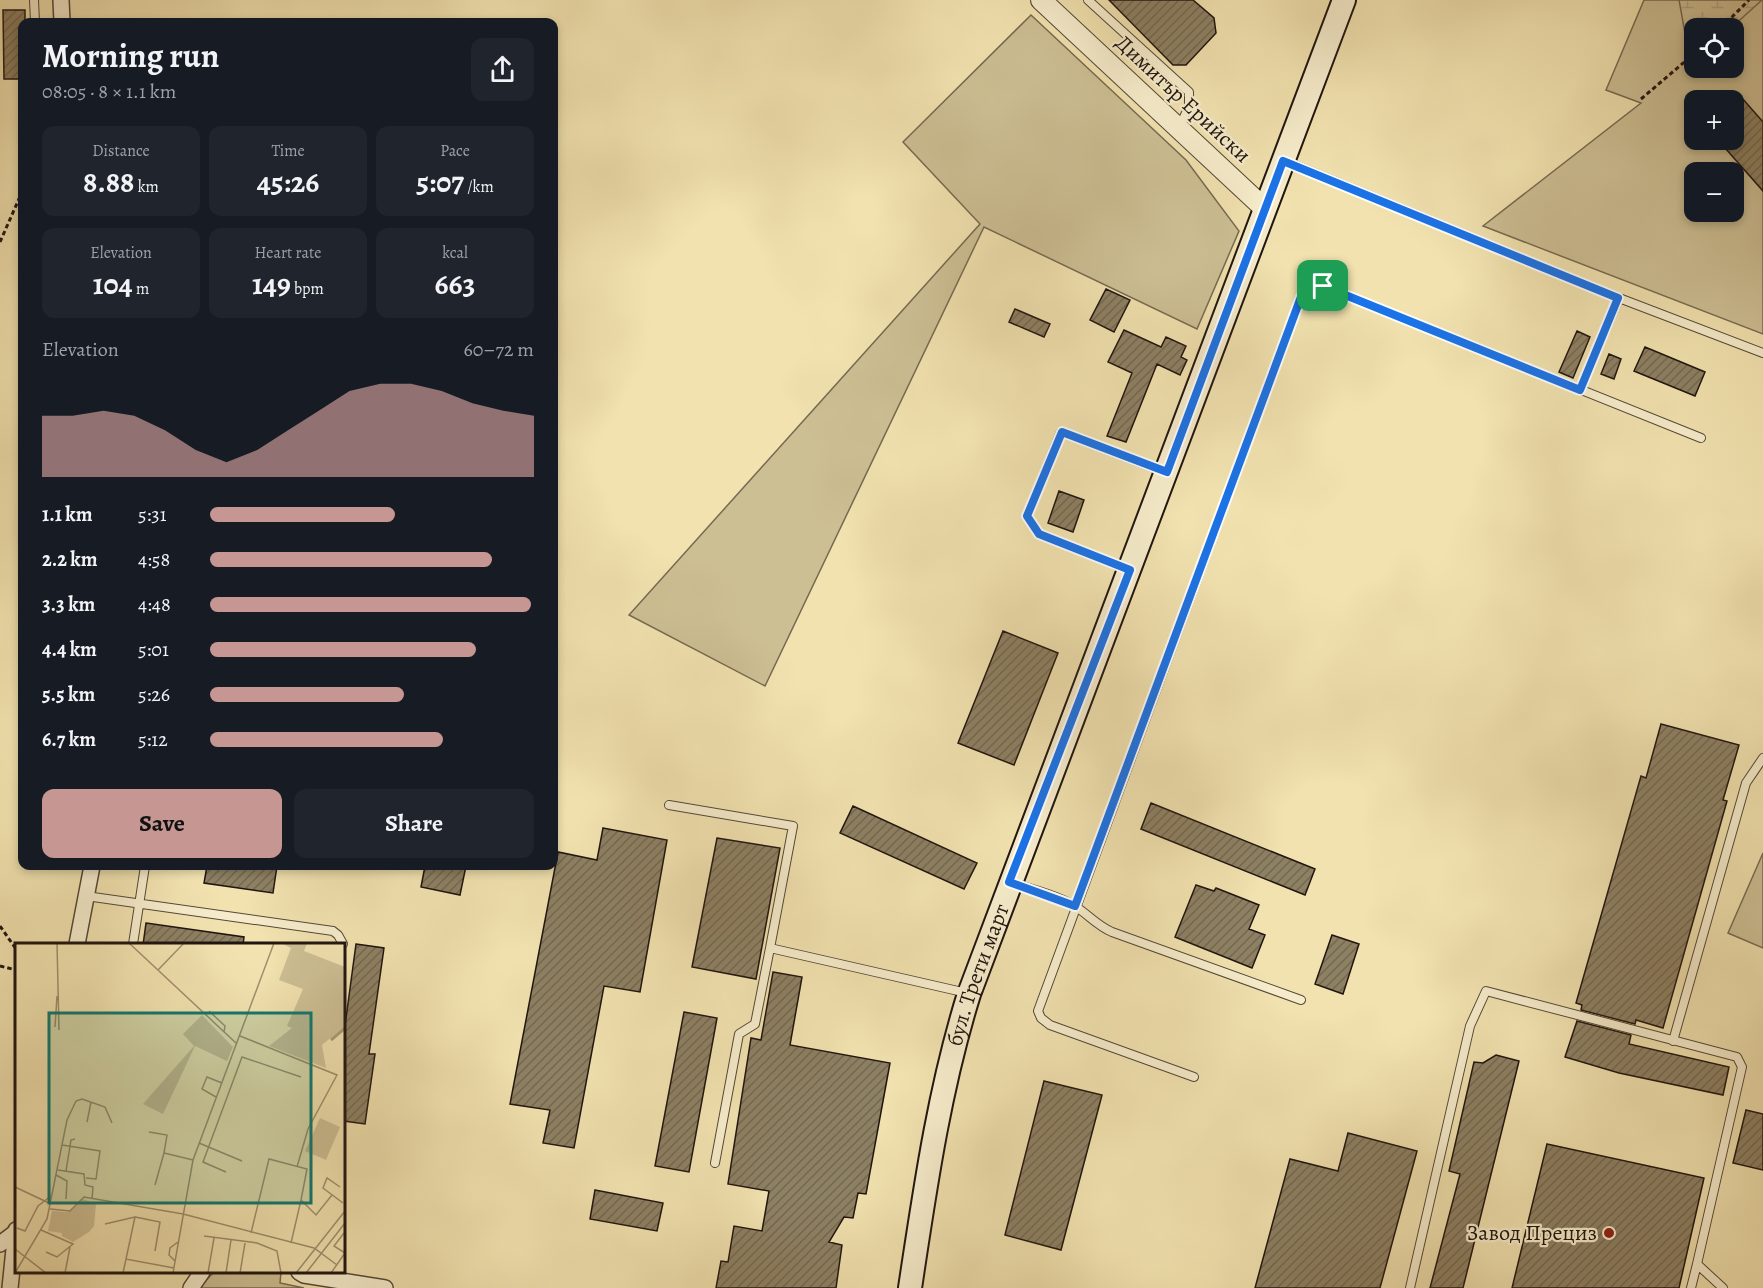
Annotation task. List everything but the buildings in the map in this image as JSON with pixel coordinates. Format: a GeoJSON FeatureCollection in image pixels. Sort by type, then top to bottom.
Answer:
{"type":"FeatureCollection","features":[{"type":"Feature","properties":{"kind":"main road","name":"бул. Трети март"},"geometry":{"type":"LineString","coordinates":[[910,1288],[945,1080],[969,994],[1009,882],[1130,570],[1344,0]]}},
{"type":"Feature","properties":{"kind":"street"},"geometry":{"type":"LineString","coordinates":[[61,0],[62,18]]}},
{"type":"Feature","properties":{"kind":"street","name":"Димитър Ерийски"},"geometry":{"type":"LineString","coordinates":[[1041,0],[1265,209]]}},
{"type":"Feature","properties":{"kind":"street"},"geometry":{"type":"LineString","coordinates":[[76,943],[91,870]]}},
{"type":"Feature","properties":{"kind":"street"},"geometry":{"type":"LineString","coordinates":[[0,1244],[15,1232]]}},
{"type":"Feature","properties":{"kind":"street"},"geometry":{"type":"LineString","coordinates":[[10,1288],[15,1240]]}},
{"type":"Feature","properties":{"kind":"street"},"geometry":{"type":"LineString","coordinates":[[191,1288],[201,1273]]}},
{"type":"Feature","properties":{"kind":"street"},"geometry":{"type":"LineString","coordinates":[[301,1273],[385,1288]]}},
{"type":"Feature","properties":{"kind":"lane"},"geometry":{"type":"LineString","coordinates":[[34,0],[35,18]]}},
{"type":"Feature","properties":{"kind":"lane"},"geometry":{"type":"LineString","coordinates":[[1088,0],[1189,92],[1189,107],[1178,128]]}},
{"type":"Feature","properties":{"kind":"lane"},"geometry":{"type":"LineString","coordinates":[[1283,161],[1618,298],[1763,353]]}},
{"type":"Feature","properties":{"kind":"lane"},"geometry":{"type":"LineString","coordinates":[[1194,1077],[1062,1030],[1041,1018],[1038,1011],[1301,297],[1311,288],[1323,286],[1701,438]]}},
{"type":"Feature","properties":{"kind":"lane"},"geometry":{"type":"LineString","coordinates":[[1580,390],[1618,298]]}},
{"type":"Feature","properties":{"kind":"lane"},"geometry":{"type":"LineString","coordinates":[[1130,570],[1039,534],[1027,516],[1062,432],[1167,472]]}},
{"type":"Feature","properties":{"kind":"lane"},"geometry":{"type":"LineString","coordinates":[[1673,1041],[1746,783],[1763,758]]}},
{"type":"Feature","properties":{"kind":"lane"},"geometry":{"type":"LineString","coordinates":[[669,805],[792,826],[755,1024],[739,1034],[715,1163]]}},
{"type":"Feature","properties":{"kind":"lane"},"geometry":{"type":"LineString","coordinates":[[133,943],[144,870]]}},
{"type":"Feature","properties":{"kind":"lane"},"geometry":{"type":"LineString","coordinates":[[1009,882],[1075,906],[1098,926],[1112,932],[1301,1000]]}},
{"type":"Feature","properties":{"kind":"lane"},"geometry":{"type":"LineString","coordinates":[[86,896],[333,931],[342,943]]}},
{"type":"Feature","properties":{"kind":"lane"},"geometry":{"type":"LineString","coordinates":[[770,948],[969,994]]}},
{"type":"Feature","properties":{"kind":"lane"},"geometry":{"type":"LineString","coordinates":[[1410,1288],[1470,1026],[1486,991],[1737,1057],[1742,1067],[1691,1288]]}},
{"type":"Feature","properties":{"kind":"lane"},"geometry":{"type":"LineString","coordinates":[[1697,1264],[1723,1288]]}},
{"type":"Feature","properties":{"kind":"path"},"geometry":{"type":"LineString","coordinates":[[1731,18],[1749,0]]}},
{"type":"Feature","properties":{"kind":"path"},"geometry":{"type":"LineString","coordinates":[[1641,99],[1684,62]]}},
{"type":"Feature","properties":{"kind":"path"},"geometry":{"type":"LineString","coordinates":[[0,242],[18,201]]}},
{"type":"Feature","properties":{"kind":"path"},"geometry":{"type":"LineString","coordinates":[[0,926],[15,948]]}},
{"type":"Feature","properties":{"kind":"path"},"geometry":{"type":"LineString","coordinates":[[0,966],[15,970]]}},
{"type":"Feature","properties":{"kind":"green space"},"geometry":{"type":"Polygon","coordinates":[[[1644,0],[1763,0],[1763,334],[1483,226],[1641,103],[1606,90],[1644,0]]]}},
{"type":"Feature","properties":{"kind":"green space"},"geometry":{"type":"Polygon","coordinates":[[[1679,0],[1762,0],[1742,18],[1684,18],[1684,28],[1679,0]]]}},
{"type":"Feature","properties":{"kind":"green space"},"geometry":{"type":"Polygon","coordinates":[[[1031,15],[1186,160],[1239,231],[1197,329],[984,227],[765,686],[629,615],[980,224],[903,142],[1031,15]]]}},
{"type":"Feature","properties":{"kind":"green space"},"geometry":{"type":"Polygon","coordinates":[[[1763,853],[1763,948],[1728,933],[1763,853]]]}},
{"type":"Feature","properties":{"kind":"green space"},"geometry":{"type":"Polygon","coordinates":[[[213,1273],[281,1273],[280,1283],[304,1288],[199,1288],[213,1273]]]}},
{"type":"Feature","properties":{"kind":"place","name":"Завод Прециз"},"geometry":{"type":"Point","coordinates":[1609,1233]}},
{"type":"Feature","properties":{"kind":"route"},"geometry":{"type":"LineString","coordinates":[[1283,161],[1618,298],[1580,390],[1323,286],[1311,288],[1301,297],[1075,906],[1009,882],[1130,570],[1039,534],[1027,516],[1062,432],[1167,472],[1283,161]]}}]}
